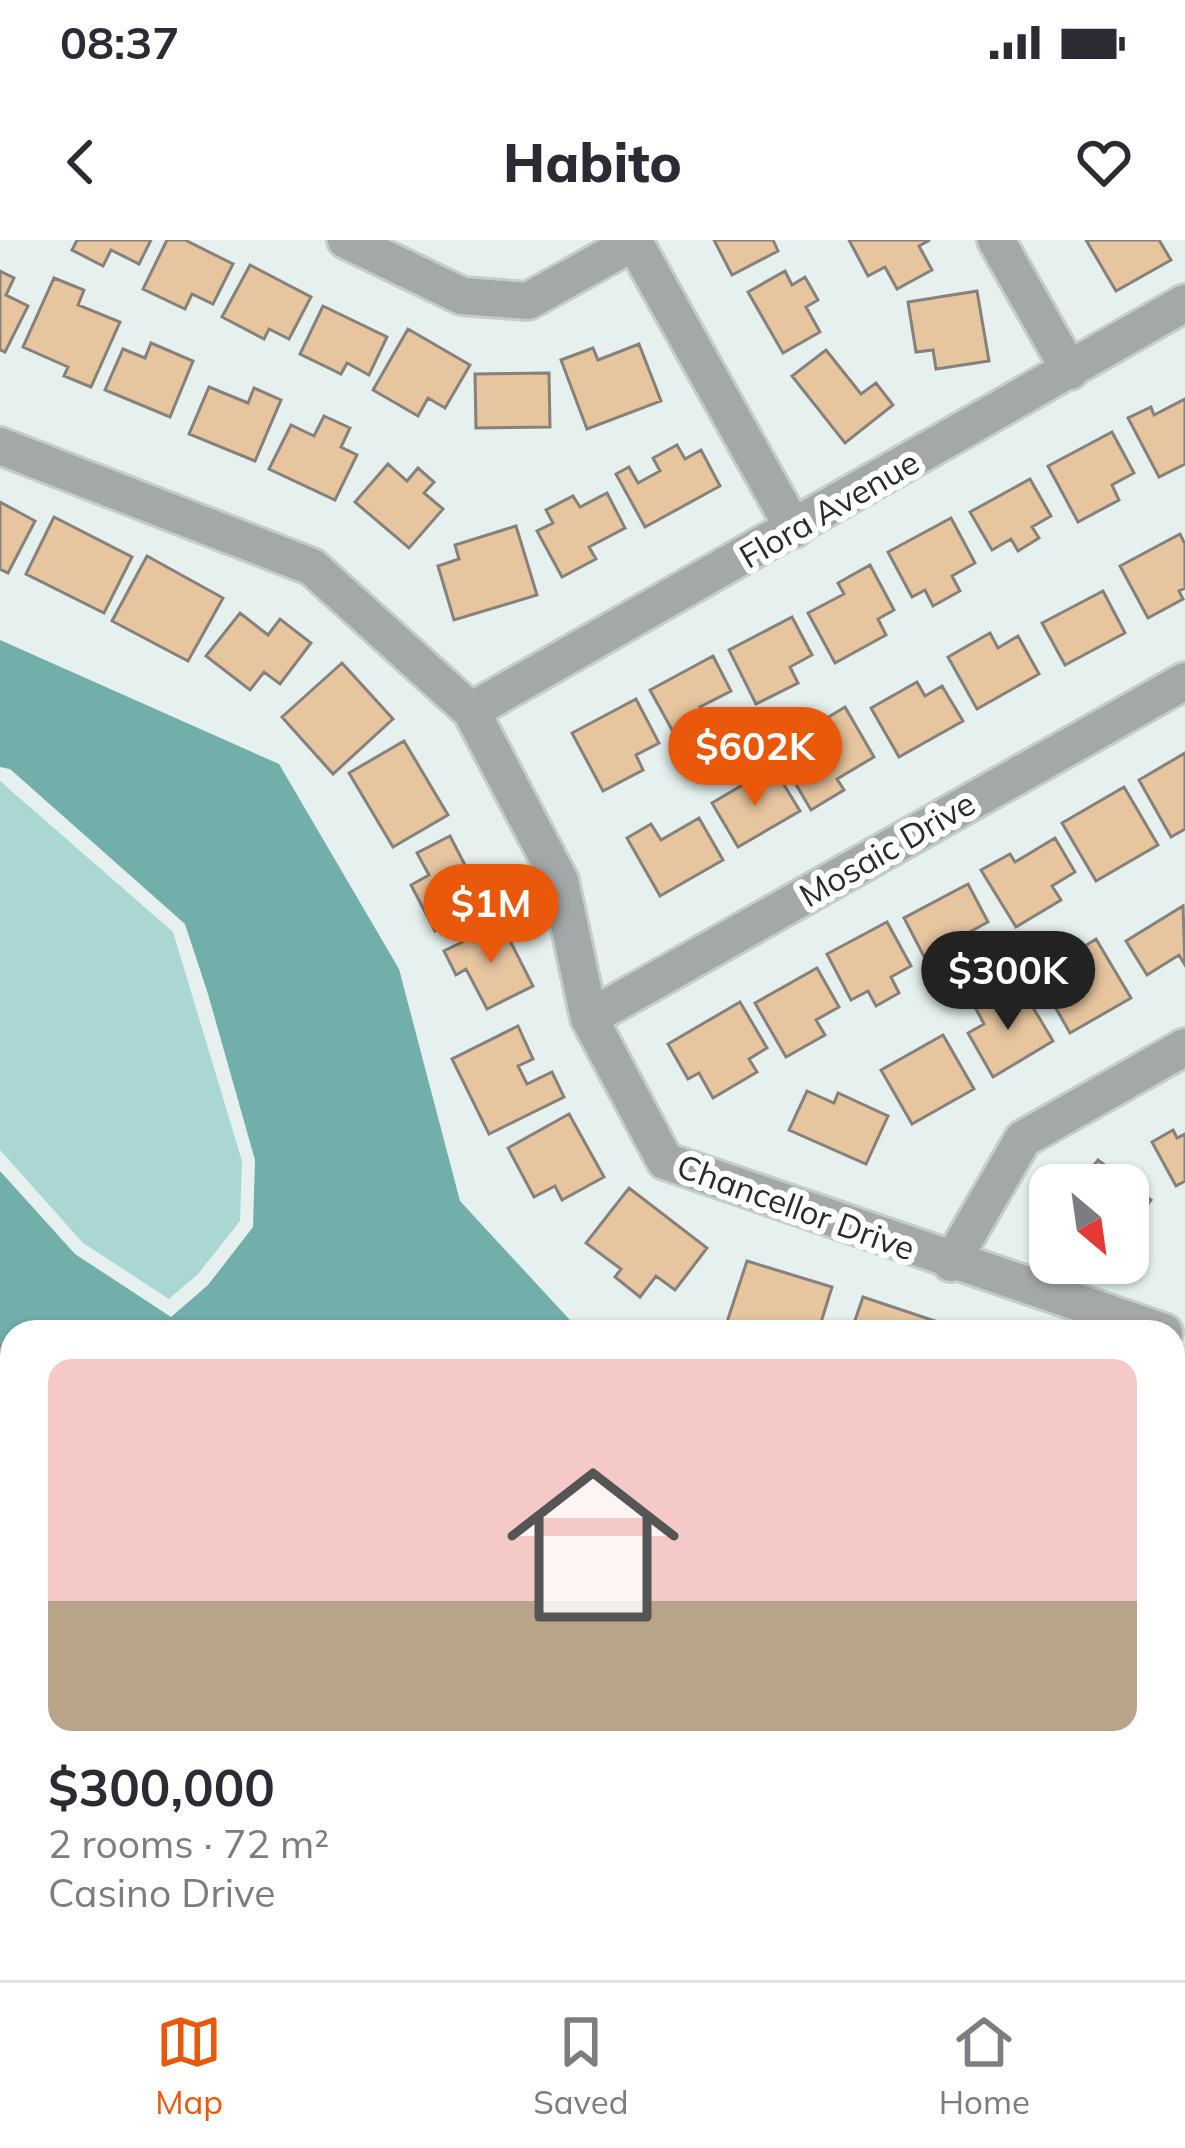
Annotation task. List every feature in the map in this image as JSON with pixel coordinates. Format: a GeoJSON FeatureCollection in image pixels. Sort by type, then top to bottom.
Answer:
{"type":"FeatureCollection","features":[{"type":"Feature","properties":{"kind":"street"},"geometry":{"type":"LineString","coordinates":[[346,240],[462,296],[528,301],[634,241],[794,530]]}},
{"type":"Feature","properties":{"kind":"street"},"geometry":{"type":"LineString","coordinates":[[996,240],[1070,371]]}},
{"type":"Feature","properties":{"kind":"street","name":"Flora Avenue"},"geometry":{"type":"LineString","coordinates":[[471,711],[1185,303]]}},
{"type":"Feature","properties":{"kind":"street","name":"Chancellor Drive"},"geometry":{"type":"LineString","coordinates":[[0,446],[312,567],[471,711],[560,881],[589,1018],[665,1161],[1127,1320]]}},
{"type":"Feature","properties":{"kind":"street","name":"Mosaic Drive"},"geometry":{"type":"LineString","coordinates":[[589,1018],[1185,680]]}},
{"type":"Feature","properties":{"kind":"street"},"geometry":{"type":"LineString","coordinates":[[951,1263],[1023,1139],[1185,1047]]}},
{"type":"Feature","properties":{"kind":"shaded area"},"geometry":{"type":"Polygon","coordinates":[[[0,640],[279,764],[399,969],[460,1201],[570,1320],[0,1320],[0,1171],[75,1254],[171,1317],[208,1285],[253,1227],[255,1160],[185,924],[10,769],[0,767],[0,640]]]}},
{"type":"Feature","properties":{"kind":"shaded area"},"geometry":{"type":"Polygon","coordinates":[[[0,781],[173,932],[242,1161],[240,1221],[198,1274],[169,1299],[83,1243],[0,1150],[0,781]]]}},
{"type":"Feature","properties":{"kind":"building"},"geometry":{"type":"Polygon","coordinates":[[[77,240],[151,240],[139,264],[111,250],[103,266],[72,250],[77,240]]]}},
{"type":"Feature","properties":{"kind":"building"},"geometry":{"type":"Polygon","coordinates":[[[167,240],[185,240],[233,264],[213,304],[192,294],[185,309],[143,289],[167,240]]]}},
{"type":"Feature","properties":{"kind":"building"},"geometry":{"type":"Polygon","coordinates":[[[714,240],[773,240],[778,251],[732,275],[714,240]]]}},
{"type":"Feature","properties":{"kind":"building"},"geometry":{"type":"Polygon","coordinates":[[[849,240],[930,240],[919,246],[932,270],[897,289],[885,267],[868,276],[849,240]]]}},
{"type":"Feature","properties":{"kind":"building"},"geometry":{"type":"Polygon","coordinates":[[[1086,240],[1159,240],[1171,260],[1116,291],[1086,240]]]}},
{"type":"Feature","properties":{"kind":"building"},"geometry":{"type":"Polygon","coordinates":[[[250,265],[311,297],[289,339],[269,329],[264,339],[222,317],[250,265]]]}},
{"type":"Feature","properties":{"kind":"building"},"geometry":{"type":"Polygon","coordinates":[[[0,271],[14,278],[6,295],[28,306],[5,352],[0,350],[0,271]]]}},
{"type":"Feature","properties":{"kind":"building"},"geometry":{"type":"Polygon","coordinates":[[[785,271],[792,285],[805,277],[818,300],[806,307],[820,332],[783,353],[748,292],[785,271]]]}},
{"type":"Feature","properties":{"kind":"building"},"geometry":{"type":"Polygon","coordinates":[[[54,278],[84,290],[78,305],[120,322],[91,387],[64,376],[68,367],[23,347],[54,278]]]}},
{"type":"Feature","properties":{"kind":"building"},"geometry":{"type":"Polygon","coordinates":[[[977,291],[989,361],[936,369],[933,350],[916,352],[908,302],[977,291]]]}},
{"type":"Feature","properties":{"kind":"building"},"geometry":{"type":"Polygon","coordinates":[[[323,306],[387,337],[369,375],[347,363],[341,374],[300,354],[323,306]]]}},
{"type":"Feature","properties":{"kind":"building"},"geometry":{"type":"Polygon","coordinates":[[[408,329],[470,365],[445,408],[428,398],[418,416],[373,390],[408,329]]]}},
{"type":"Feature","properties":{"kind":"building"},"geometry":{"type":"Polygon","coordinates":[[[151,343],[193,361],[170,417],[105,390],[123,349],[145,358],[151,343]]]}},
{"type":"Feature","properties":{"kind":"building"},"geometry":{"type":"Polygon","coordinates":[[[639,344],[661,401],[587,429],[561,360],[593,348],[598,360],[639,344]]]}},
{"type":"Feature","properties":{"kind":"building"},"geometry":{"type":"Polygon","coordinates":[[[826,350],[861,394],[876,383],[893,405],[845,443],[792,376],[826,350]]]}},
{"type":"Feature","properties":{"kind":"building"},"geometry":{"type":"Polygon","coordinates":[[[549,373],[550,427],[476,428],[475,374],[549,373]]]}},
{"type":"Feature","properties":{"kind":"building"},"geometry":{"type":"Polygon","coordinates":[[[209,387],[248,403],[254,388],[281,400],[255,461],[189,434],[209,387]]]}},
{"type":"Feature","properties":{"kind":"building"},"geometry":{"type":"Polygon","coordinates":[[[1185,399],[1185,464],[1159,477],[1128,418],[1151,407],[1154,415],[1185,399]]]}},
{"type":"Feature","properties":{"kind":"building"},"geometry":{"type":"Polygon","coordinates":[[[324,416],[350,428],[341,447],[357,455],[335,500],[269,469],[291,425],[314,436],[324,416]]]}},
{"type":"Feature","properties":{"kind":"building"},"geometry":{"type":"Polygon","coordinates":[[[1112,432],[1134,473],[1112,485],[1119,500],[1078,522],[1048,466],[1112,432]]]}},
{"type":"Feature","properties":{"kind":"building"},"geometry":{"type":"Polygon","coordinates":[[[677,445],[685,459],[701,450],[720,486],[645,527],[616,474],[629,467],[638,483],[660,471],[653,458],[677,445]]]}},
{"type":"Feature","properties":{"kind":"building"},"geometry":{"type":"Polygon","coordinates":[[[388,464],[407,481],[418,468],[434,482],[424,493],[443,509],[409,548],[355,502],[388,464]]]}},
{"type":"Feature","properties":{"kind":"building"},"geometry":{"type":"Polygon","coordinates":[[[1030,479],[1051,516],[1032,527],[1039,538],[1018,551],[1011,539],[992,550],[970,512],[1030,479]]]}},
{"type":"Feature","properties":{"kind":"building"},"geometry":{"type":"Polygon","coordinates":[[[607,493],[625,528],[589,547],[596,559],[562,577],[537,531],[553,523],[546,510],[573,496],[580,507],[607,493]]]}},
{"type":"Feature","properties":{"kind":"building"},"geometry":{"type":"Polygon","coordinates":[[[0,502],[35,521],[8,573],[0,569],[0,502]]]}},
{"type":"Feature","properties":{"kind":"building"},"geometry":{"type":"Polygon","coordinates":[[[54,517],[132,557],[104,613],[26,574],[54,517]]]}},
{"type":"Feature","properties":{"kind":"building"},"geometry":{"type":"Polygon","coordinates":[[[951,518],[975,563],[952,576],[960,591],[933,606],[925,590],[912,597],[888,552],[951,518]]]}},
{"type":"Feature","properties":{"kind":"building"},"geometry":{"type":"Polygon","coordinates":[[[516,526],[537,595],[454,620],[438,566],[459,559],[455,545],[516,526]]]}},
{"type":"Feature","properties":{"kind":"building"},"geometry":{"type":"Polygon","coordinates":[[[1180,534],[1185,544],[1185,588],[1179,591],[1183,599],[1148,618],[1120,566],[1180,534]]]}},
{"type":"Feature","properties":{"kind":"building"},"geometry":{"type":"Polygon","coordinates":[[[147,556],[223,598],[188,661],[112,621],[147,556]]]}},
{"type":"Feature","properties":{"kind":"building"},"geometry":{"type":"Polygon","coordinates":[[[870,565],[894,610],[878,619],[886,635],[835,663],[808,613],[844,594],[838,583],[870,565]]]}},
{"type":"Feature","properties":{"kind":"building"},"geometry":{"type":"Polygon","coordinates":[[[1103,591],[1125,633],[1065,665],[1042,623],[1103,591]]]}},
{"type":"Feature","properties":{"kind":"building"},"geometry":{"type":"Polygon","coordinates":[[[240,613],[268,635],[280,619],[311,643],[280,684],[264,672],[250,690],[206,656],[240,613]]]}},
{"type":"Feature","properties":{"kind":"building"},"geometry":{"type":"Polygon","coordinates":[[[792,617],[812,655],[790,667],[798,683],[756,704],[729,650],[792,617]]]}},
{"type":"Feature","properties":{"kind":"building"},"geometry":{"type":"Polygon","coordinates":[[[990,633],[998,648],[1018,636],[1039,674],[977,709],[948,657],[990,633]]]}},
{"type":"Feature","properties":{"kind":"building"},"geometry":{"type":"Polygon","coordinates":[[[713,656],[731,691],[700,707],[707,720],[676,737],[650,690],[713,656]]]}},
{"type":"Feature","properties":{"kind":"building"},"geometry":{"type":"Polygon","coordinates":[[[342,663],[393,719],[333,774],[282,717],[342,663]]]}},
{"type":"Feature","properties":{"kind":"building"},"geometry":{"type":"Polygon","coordinates":[[[917,682],[925,696],[942,686],[963,721],[899,757],[871,708],[917,682]]]}},
{"type":"Feature","properties":{"kind":"building"},"geometry":{"type":"Polygon","coordinates":[[[636,699],[659,743],[636,755],[643,770],[603,791],[572,733],[636,699]]]}},
{"type":"Feature","properties":{"kind":"building"},"geometry":{"type":"Polygon","coordinates":[[[845,707],[874,757],[837,779],[844,790],[811,810],[784,764],[801,754],[792,739],[845,707]]]}},
{"type":"Feature","properties":{"kind":"building"},"geometry":{"type":"Polygon","coordinates":[[[404,741],[448,815],[393,847],[349,773],[404,741]]]}},
{"type":"Feature","properties":{"kind":"building"},"geometry":{"type":"Polygon","coordinates":[[[1185,753],[1185,829],[1171,837],[1139,780],[1185,753]]]}},
{"type":"Feature","properties":{"kind":"building"},"geometry":{"type":"Polygon","coordinates":[[[778,775],[800,811],[738,847],[712,803],[749,781],[754,789],[778,775]]]}},
{"type":"Feature","properties":{"kind":"building"},"geometry":{"type":"Polygon","coordinates":[[[1124,787],[1158,845],[1096,881],[1062,823],[1124,787]]]}},
{"type":"Feature","properties":{"kind":"building"},"geometry":{"type":"Polygon","coordinates":[[[699,818],[723,860],[660,896],[627,838],[651,824],[661,840],[699,818]]]}},
{"type":"Feature","properties":{"kind":"building"},"geometry":{"type":"Polygon","coordinates":[[[450,836],[469,873],[479,868],[495,900],[435,931],[411,885],[429,875],[417,853],[450,836]]]}},
{"type":"Feature","properties":{"kind":"building"},"geometry":{"type":"Polygon","coordinates":[[[1055,838],[1075,872],[1052,886],[1061,900],[1016,927],[981,870],[1010,854],[1015,862],[1055,838]]]}},
{"type":"Feature","properties":{"kind":"building"},"geometry":{"type":"Polygon","coordinates":[[[968,884],[988,922],[966,934],[975,950],[932,972],[904,918],[968,884]]]}},
{"type":"Feature","properties":{"kind":"building"},"geometry":{"type":"Polygon","coordinates":[[[1183,906],[1185,965],[1179,955],[1147,975],[1126,941],[1183,906]]]}},
{"type":"Feature","properties":{"kind":"building"},"geometry":{"type":"Polygon","coordinates":[[[887,922],[911,966],[891,977],[899,993],[876,1006],[868,991],[851,1000],[827,954],[887,922]]]}},
{"type":"Feature","properties":{"kind":"building"},"geometry":{"type":"Polygon","coordinates":[[[501,923],[533,986],[487,1009],[466,969],[456,975],[444,951],[501,923]]]}},
{"type":"Feature","properties":{"kind":"building"},"geometry":{"type":"Polygon","coordinates":[[[1096,939],[1131,998],[1070,1033],[1045,989],[1085,966],[1077,951],[1096,939]]]}},
{"type":"Feature","properties":{"kind":"building"},"geometry":{"type":"Polygon","coordinates":[[[817,968],[839,1007],[816,1020],[825,1035],[786,1057],[755,1003],[817,968]]]}},
{"type":"Feature","properties":{"kind":"building"},"geometry":{"type":"Polygon","coordinates":[[[1006,992],[1015,1007],[1028,999],[1053,1041],[993,1077],[968,1033],[984,1024],[976,1009],[1006,992]]]}},
{"type":"Feature","properties":{"kind":"building"},"geometry":{"type":"Polygon","coordinates":[[[740,1002],[767,1048],[749,1059],[757,1072],[713,1098],[699,1073],[688,1079],[668,1044],[740,1002]]]}},
{"type":"Feature","properties":{"kind":"building"},"geometry":{"type":"Polygon","coordinates":[[[518,1026],[533,1059],[518,1066],[527,1084],[552,1072],[564,1097],[489,1134],[452,1059],[518,1026]]]}},
{"type":"Feature","properties":{"kind":"building"},"geometry":{"type":"Polygon","coordinates":[[[943,1035],[974,1089],[912,1124],[881,1070],[943,1035]]]}},
{"type":"Feature","properties":{"kind":"building"},"geometry":{"type":"Polygon","coordinates":[[[807,1091],[834,1103],[838,1093],[888,1116],[866,1164],[789,1130],[807,1091]]]}},
{"type":"Feature","properties":{"kind":"building"},"geometry":{"type":"Polygon","coordinates":[[[569,1114],[604,1177],[562,1200],[555,1186],[534,1197],[508,1148],[569,1114]]]}},
{"type":"Feature","properties":{"kind":"building"},"geometry":{"type":"Polygon","coordinates":[[[1173,1130],[1177,1138],[1185,1134],[1185,1181],[1176,1186],[1152,1142],[1173,1130]]]}},
{"type":"Feature","properties":{"kind":"building"},"geometry":{"type":"Polygon","coordinates":[[[629,1188],[707,1248],[675,1290],[656,1276],[640,1297],[615,1277],[621,1269],[586,1243],[629,1188]]]}},
{"type":"Feature","properties":{"kind":"building"},"geometry":{"type":"Polygon","coordinates":[[[747,1261],[832,1287],[822,1320],[728,1320],[747,1261]]]}},
{"type":"Feature","properties":{"kind":"building"},"geometry":{"type":"Polygon","coordinates":[[[863,1297],[932,1320],[855,1320],[863,1297]]]}}]}
